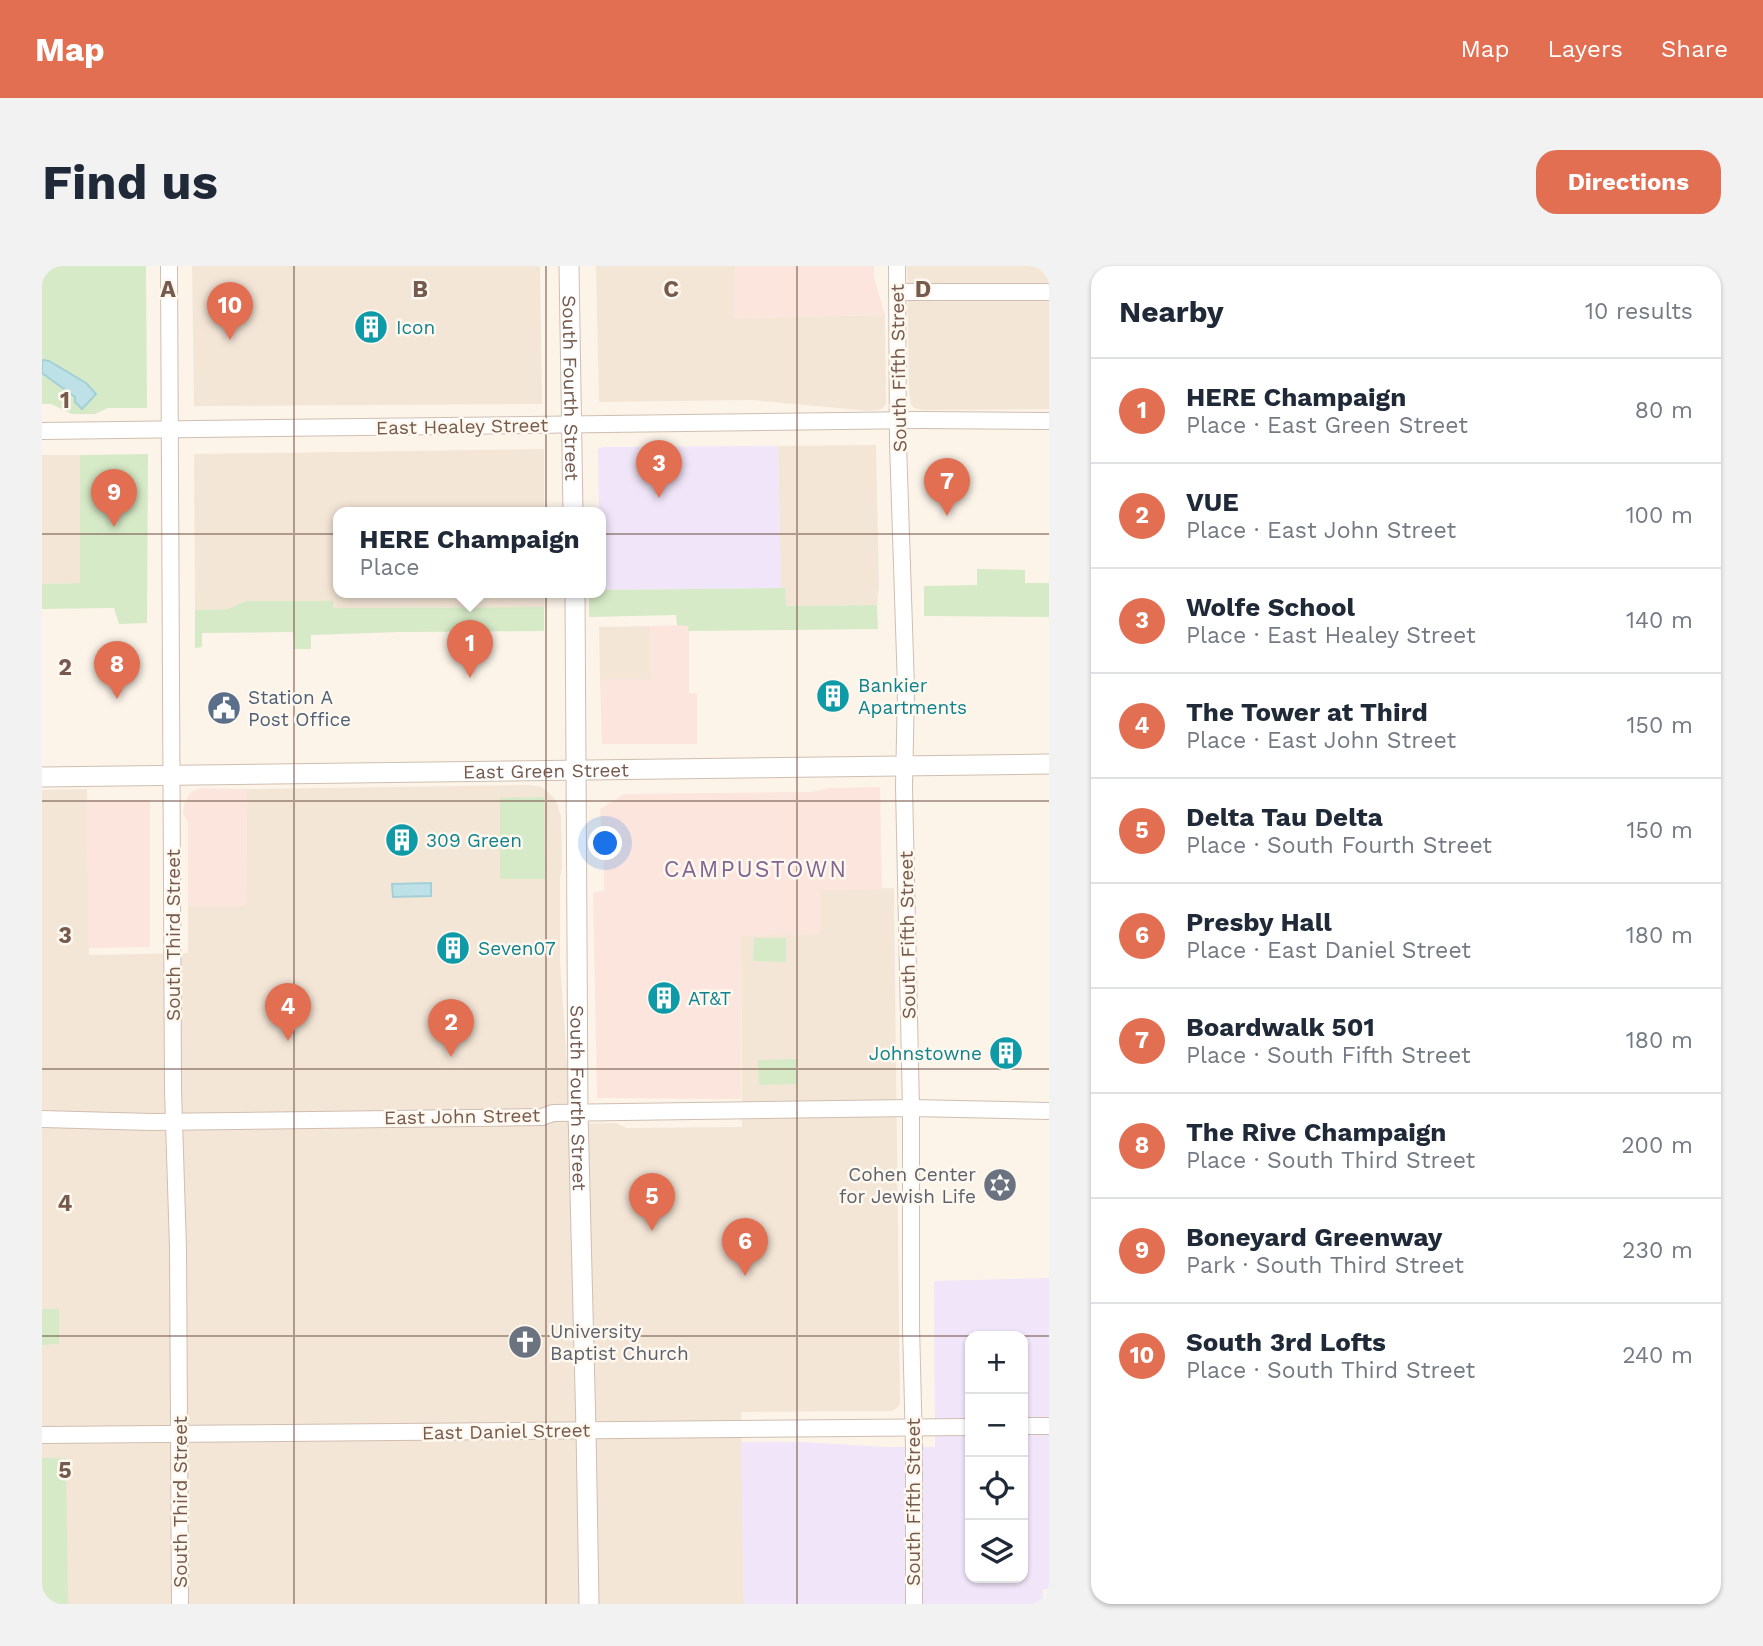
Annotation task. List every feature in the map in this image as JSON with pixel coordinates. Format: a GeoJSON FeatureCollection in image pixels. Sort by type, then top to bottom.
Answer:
{"type":"FeatureCollection","features":[{"type":"Feature","properties":{"kind":"street","name":"South Third Street"},"geometry":{"type":"LineString","coordinates":[[169,266],[180,1604]]}},
{"type":"Feature","properties":{"kind":"street","name":"South Fourth Street"},"geometry":{"type":"LineString","coordinates":[[569,266],[573,507]]}},
{"type":"Feature","properties":{"kind":"street","name":"South Fifth Street"},"geometry":{"type":"LineString","coordinates":[[897,266],[898,421],[906,676],[906,947],[911,1108],[914,1604]]}},
{"type":"Feature","properties":{"kind":"street"},"geometry":{"type":"LineString","coordinates":[[897,292],[1049,292]]}},
{"type":"Feature","properties":{"kind":"street","name":"East Healey Street"},"geometry":{"type":"LineString","coordinates":[[42,431],[1049,421]]}},
{"type":"Feature","properties":{"kind":"street","name":"South Fourth Street"},"geometry":{"type":"LineString","coordinates":[[575,598],[578,1112],[589,1604]]}},
{"type":"Feature","properties":{"kind":"street","name":"East Green Street"},"geometry":{"type":"LineString","coordinates":[[42,777],[1049,764]]}},
{"type":"Feature","properties":{"kind":"street","name":"East John Street"},"geometry":{"type":"LineString","coordinates":[[42,1119],[174,1122],[542,1117],[553,1113],[578,1112],[911,1108],[1049,1111]]}},
{"type":"Feature","properties":{"kind":"street"},"geometry":{"type":"LineString","coordinates":[[1028,1426],[1049,1426]]}},
{"type":"Feature","properties":{"kind":"street","name":"East Daniel Street"},"geometry":{"type":"LineString","coordinates":[[42,1435],[965,1427]]}},
{"type":"Feature","properties":{"kind":"shaded area"},"geometry":{"type":"Polygon","coordinates":[[[192,266],[540,266],[542,404],[194,406],[192,266]]]}},
{"type":"Feature","properties":{"kind":"shaded area"},"geometry":{"type":"Polygon","coordinates":[[[596,266],[735,266],[735,318],[885,315],[886,404],[882,409],[869,411],[752,400],[599,402],[596,266]]]}},
{"type":"Feature","properties":{"kind":"shaded area"},"geometry":{"type":"Polygon","coordinates":[[[735,266],[874,266],[874,277],[885,315],[734,318],[735,266]]]}},
{"type":"Feature","properties":{"kind":"shaded area"},"geometry":{"type":"Polygon","coordinates":[[[907,266],[1049,266],[1049,409],[914,408],[909,391],[907,266]]]}},
{"type":"Feature","properties":{"kind":"shaded area"},"geometry":{"type":"Polygon","coordinates":[[[876,445],[879,586],[877,605],[785,606],[785,588],[781,588],[778,446],[876,445]]]}},
{"type":"Feature","properties":{"kind":"shaded area"},"geometry":{"type":"Polygon","coordinates":[[[778,446],[781,588],[606,590],[606,507],[599,507],[598,449],[778,446]]]}},
{"type":"Feature","properties":{"kind":"shaded area"},"geometry":{"type":"Polygon","coordinates":[[[544,449],[544,507],[333,507],[333,598],[544,598],[544,607],[333,608],[333,601],[247,601],[228,609],[195,610],[194,454],[544,449]]]}},
{"type":"Feature","properties":{"kind":"shaded area"},"geometry":{"type":"Polygon","coordinates":[[[42,455],[80,455],[80,583],[42,584],[42,455]]]}},
{"type":"Feature","properties":{"kind":"shaded area"},"geometry":{"type":"Polygon","coordinates":[[[689,625],[689,693],[697,693],[697,744],[602,744],[600,679],[651,679],[650,626],[689,625]]]}},
{"type":"Feature","properties":{"kind":"shaded area"},"geometry":{"type":"Polygon","coordinates":[[[650,626],[651,679],[600,679],[599,627],[650,626]]]}},
{"type":"Feature","properties":{"kind":"shaded area"},"geometry":{"type":"Polygon","coordinates":[[[541,787],[548,792],[556,800],[561,816],[560,962],[569,1124],[616,1123],[627,1128],[742,1127],[741,935],[821,934],[821,890],[894,888],[900,1404],[892,1411],[741,1412],[744,1604],[42,1604],[42,790],[87,789],[89,955],[188,953],[188,906],[246,906],[247,789],[541,787]]]}},
{"type":"Feature","properties":{"kind":"shaded area"},"geometry":{"type":"Polygon","coordinates":[[[880,787],[882,889],[821,890],[821,934],[741,936],[741,1099],[597,1098],[593,892],[604,891],[600,809],[624,794],[811,792],[829,788],[880,787]]]}},
{"type":"Feature","properties":{"kind":"shaded area"},"geometry":{"type":"Polygon","coordinates":[[[203,788],[247,789],[246,906],[188,906],[188,822],[183,814],[184,805],[189,794],[203,788]]]}},
{"type":"Feature","properties":{"kind":"shaded area"},"geometry":{"type":"Polygon","coordinates":[[[86,800],[150,800],[150,947],[89,948],[86,800]]]}},
{"type":"Feature","properties":{"kind":"shaded area"},"geometry":{"type":"Polygon","coordinates":[[[1049,1278],[1049,1589],[1043,1589],[1043,1604],[744,1604],[741,1442],[935,1447],[934,1281],[1049,1278]]]}},
{"type":"Feature","properties":{"kind":"green space"},"geometry":{"type":"Polygon","coordinates":[[[42,266],[146,266],[147,408],[108,408],[95,414],[72,414],[51,404],[42,404],[42,266]]]}},
{"type":"Feature","properties":{"kind":"green space"},"geometry":{"type":"Polygon","coordinates":[[[148,454],[147,623],[119,624],[114,608],[42,609],[42,584],[80,583],[80,455],[148,454]]]}},
{"type":"Feature","properties":{"kind":"green space"},"geometry":{"type":"Polygon","coordinates":[[[977,569],[1025,570],[1025,583],[1049,583],[1049,617],[924,616],[924,586],[977,585],[977,569]]]}},
{"type":"Feature","properties":{"kind":"green space"},"geometry":{"type":"Polygon","coordinates":[[[785,588],[786,606],[877,605],[878,629],[688,631],[688,626],[677,625],[676,615],[589,617],[589,598],[606,598],[606,590],[785,588]]]}},
{"type":"Feature","properties":{"kind":"green space"},"geometry":{"type":"Polygon","coordinates":[[[246,601],[333,601],[333,608],[544,607],[544,631],[311,635],[311,649],[294,649],[293,632],[202,633],[202,647],[195,648],[195,610],[228,609],[246,601]]]}},
{"type":"Feature","properties":{"kind":"green space"},"geometry":{"type":"Polygon","coordinates":[[[544,797],[545,879],[500,879],[500,798],[544,797]]]}},
{"type":"Feature","properties":{"kind":"green space"},"geometry":{"type":"Polygon","coordinates":[[[754,938],[786,938],[786,962],[753,961],[754,938]]]}},
{"type":"Feature","properties":{"kind":"green space"},"geometry":{"type":"Polygon","coordinates":[[[796,1059],[797,1084],[759,1085],[758,1060],[796,1059]]]}},
{"type":"Feature","properties":{"kind":"green space"},"geometry":{"type":"Polygon","coordinates":[[[42,1309],[59,1309],[59,1344],[42,1345],[42,1309]]]}},
{"type":"Feature","properties":{"kind":"green space"},"geometry":{"type":"Polygon","coordinates":[[[42,1458],[66,1458],[68,1604],[42,1604],[42,1458]]]}},
{"type":"Feature","properties":{"kind":"water"},"geometry":{"type":"Polygon","coordinates":[[[42,360],[49,361],[86,383],[96,394],[82,409],[75,402],[75,397],[42,373],[42,360]]]}},
{"type":"Feature","properties":{"kind":"water"},"geometry":{"type":"Polygon","coordinates":[[[431,883],[431,896],[393,897],[392,884],[431,883]]]}},
{"type":"Feature","properties":{"kind":"place","name":"Icon"},"geometry":{"type":"Point","coordinates":[371,327]}},
{"type":"Feature","properties":{"kind":"place","name":"South 3rd Lofts"},"geometry":{"type":"Point","coordinates":[230,340]}},
{"type":"Feature","properties":{"kind":"place","name":"Wolfe School"},"geometry":{"type":"Point","coordinates":[659,498]}},
{"type":"Feature","properties":{"kind":"place","name":"Boardwalk 501"},"geometry":{"type":"Point","coordinates":[947,516]}},
{"type":"Feature","properties":{"kind":"place","name":"Boneyard Greenway"},"geometry":{"type":"Point","coordinates":[114,527]}},
{"type":"Feature","properties":{"kind":"place","name":"HERE Champaign"},"geometry":{"type":"Point","coordinates":[470,678]}},
{"type":"Feature","properties":{"kind":"place","name":"Bankier Apartments"},"geometry":{"type":"Point","coordinates":[833,696]}},
{"type":"Feature","properties":{"kind":"place","name":"The Rive Champaign"},"geometry":{"type":"Point","coordinates":[117,699]}},
{"type":"Feature","properties":{"kind":"place","name":"Station A Post Office"},"geometry":{"type":"Point","coordinates":[224,708]}},
{"type":"Feature","properties":{"kind":"place","name":"309 Green"},"geometry":{"type":"Point","coordinates":[402,840]}},
{"type":"Feature","properties":{"kind":"place","name":"Seven07"},"geometry":{"type":"Point","coordinates":[453,948]}},
{"type":"Feature","properties":{"kind":"place","name":"AT&T"},"geometry":{"type":"Point","coordinates":[664,998]}},
{"type":"Feature","properties":{"kind":"place","name":"The Tower at Third"},"geometry":{"type":"Point","coordinates":[288,1041]}},
{"type":"Feature","properties":{"kind":"place","name":"Johnstowne"},"geometry":{"type":"Point","coordinates":[1006,1053]}},
{"type":"Feature","properties":{"kind":"place","name":"VUE"},"geometry":{"type":"Point","coordinates":[451,1057]}},
{"type":"Feature","properties":{"kind":"place","name":"Cohen Center for Jewish Life"},"geometry":{"type":"Point","coordinates":[1000,1185]}},
{"type":"Feature","properties":{"kind":"place","name":"Delta Tau Delta"},"geometry":{"type":"Point","coordinates":[652,1231]}},
{"type":"Feature","properties":{"kind":"place","name":"Presby Hall"},"geometry":{"type":"Point","coordinates":[745,1276]}},
{"type":"Feature","properties":{"kind":"place","name":"University Baptist Church"},"geometry":{"type":"Point","coordinates":[525,1342]}},
{"type":"Feature","properties":{"kind":"district","name":"CAMPUSTOWN"},"geometry":{"type":"Point","coordinates":[756,869]}}]}
